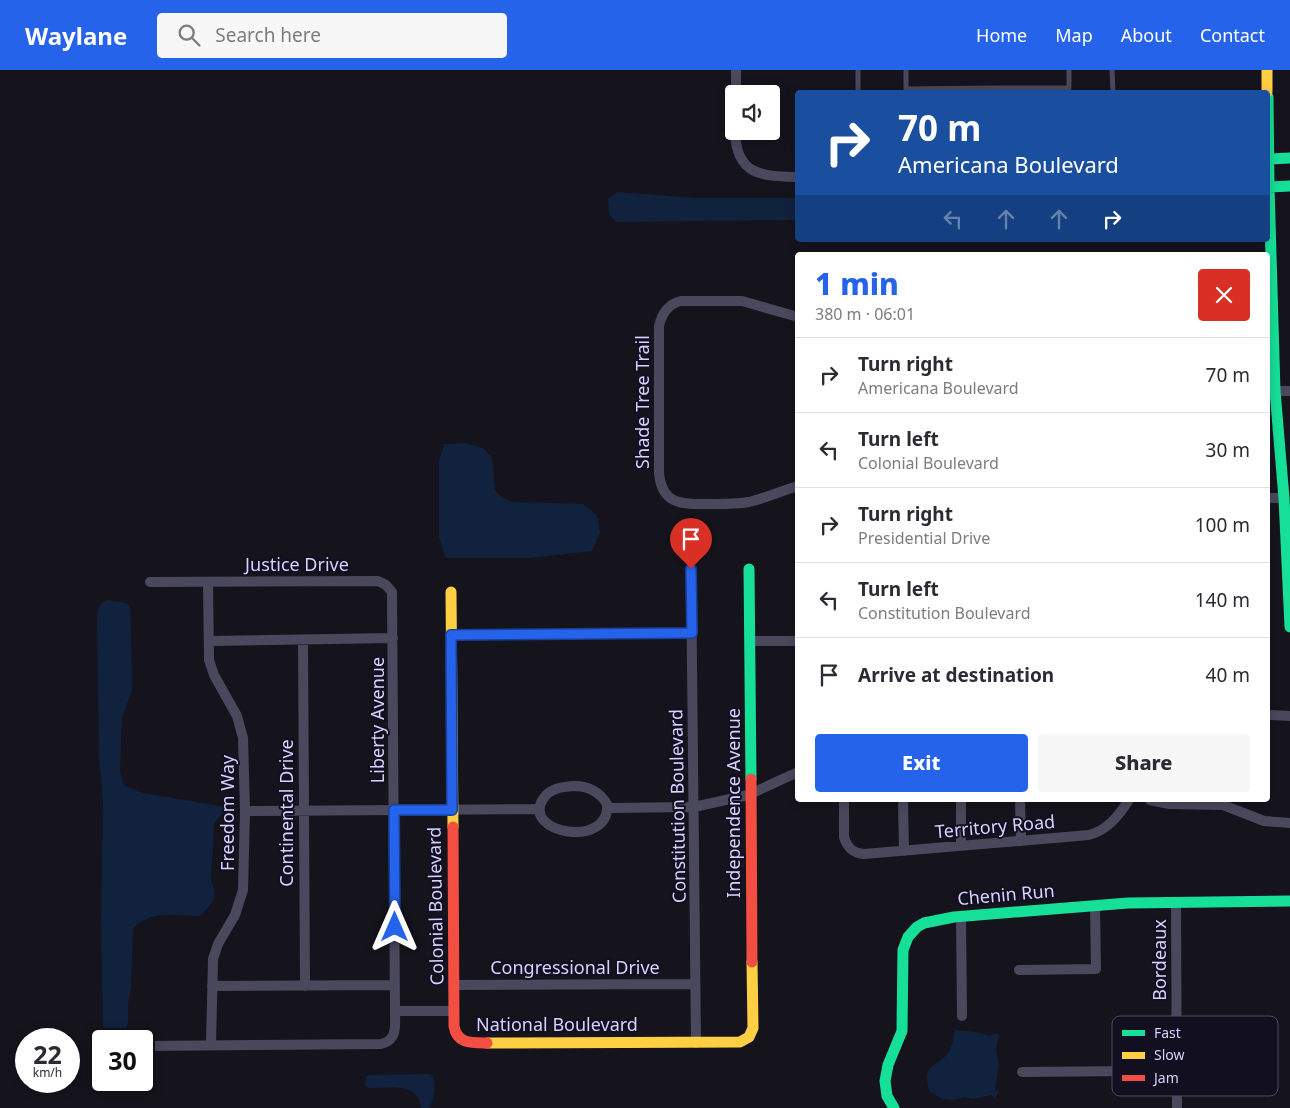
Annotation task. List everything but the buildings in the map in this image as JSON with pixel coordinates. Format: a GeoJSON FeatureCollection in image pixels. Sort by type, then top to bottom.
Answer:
{"type":"FeatureCollection","features":[{"type":"Feature","properties":{"kind":"street"},"geometry":{"type":"LineString","coordinates":[[736,70],[736,85]]}},
{"type":"Feature","properties":{"kind":"street"},"geometry":{"type":"LineString","coordinates":[[1267,70],[1267,90]]}},
{"type":"Feature","properties":{"kind":"street"},"geometry":{"type":"LineString","coordinates":[[736,140],[736,146],[747,166],[760,174],[795,177]]}},
{"type":"Feature","properties":{"kind":"street"},"geometry":{"type":"LineString","coordinates":[[1270,159],[1290,158]]}},
{"type":"Feature","properties":{"kind":"street"},"geometry":{"type":"LineString","coordinates":[[1270,187],[1290,186]]}},
{"type":"Feature","properties":{"kind":"street"},"geometry":{"type":"LineString","coordinates":[[1270,297],[1275,391],[1284,498],[1290,626]]}},
{"type":"Feature","properties":{"kind":"street","name":"Shade Tree Trail"},"geometry":{"type":"LineString","coordinates":[[795,316],[738,300],[681,301],[667,308],[659,326],[659,477],[661,485],[668,495],[674,501],[683,504],[737,503],[751,502],[795,487]]}},
{"type":"Feature","properties":{"kind":"street"},"geometry":{"type":"LineString","coordinates":[[1275,391],[1290,391]]}},
{"type":"Feature","properties":{"kind":"street"},"geometry":{"type":"LineString","coordinates":[[1270,498],[1284,498]]}},
{"type":"Feature","properties":{"kind":"street","name":"Constitution Boulevard"},"geometry":{"type":"LineString","coordinates":[[691,569],[696,1043]]}},
{"type":"Feature","properties":{"kind":"street","name":"Independence Avenue"},"geometry":{"type":"LineString","coordinates":[[749,569],[753,1028],[749,1037]]}},
{"type":"Feature","properties":{"kind":"street","name":"Justice Drive"},"geometry":{"type":"LineString","coordinates":[[150,582],[381,581],[389,587],[393,594],[393,638]]}},
{"type":"Feature","properties":{"kind":"street","name":"Freedom Way"},"geometry":{"type":"LineString","coordinates":[[208,582],[209,656],[212,670],[233,707],[243,738],[245,811],[243,890],[235,915],[215,950],[212,965],[211,1045]]}},
{"type":"Feature","properties":{"kind":"street","name":"Colonial Boulevard"},"geometry":{"type":"LineString","coordinates":[[451,592],[454,1011]]}},
{"type":"Feature","properties":{"kind":"street"},"geometry":{"type":"LineString","coordinates":[[451,635],[692,633]]}},
{"type":"Feature","properties":{"kind":"street"},"geometry":{"type":"LineString","coordinates":[[208,640],[393,638]]}},
{"type":"Feature","properties":{"kind":"street","name":"Liberty Avenue"},"geometry":{"type":"LineString","coordinates":[[393,638],[395,1011]]}},
{"type":"Feature","properties":{"kind":"street","name":"Continental Drive"},"geometry":{"type":"LineString","coordinates":[[303,640],[304,986]]}},
{"type":"Feature","properties":{"kind":"street"},"geometry":{"type":"LineString","coordinates":[[750,641],[795,641]]}},
{"type":"Feature","properties":{"kind":"street"},"geometry":{"type":"LineString","coordinates":[[1270,715],[1290,716]]}},
{"type":"Feature","properties":{"kind":"street"},"geometry":{"type":"LineString","coordinates":[[607,808],[694,807],[752,793],[795,773]]}},
{"type":"Feature","properties":{"kind":"street"},"geometry":{"type":"LineString","coordinates":[[574,786],[586,787],[596,792],[604,799],[607,808],[606,815],[601,823],[577,832],[552,828],[544,820],[539,809],[545,796],[554,790],[574,786]]}},
{"type":"Feature","properties":{"kind":"street","name":"Territory Road"},"geometry":{"type":"LineString","coordinates":[[844,802],[844,837],[851,850],[864,854],[1093,834],[1112,822],[1127,802]]}},
{"type":"Feature","properties":{"kind":"street"},"geometry":{"type":"LineString","coordinates":[[903,802],[904,851]]}},
{"type":"Feature","properties":{"kind":"street"},"geometry":{"type":"LineString","coordinates":[[961,802],[961,846]]}},
{"type":"Feature","properties":{"kind":"street"},"geometry":{"type":"LineString","coordinates":[[1020,802],[1021,841]]}},
{"type":"Feature","properties":{"kind":"street"},"geometry":{"type":"LineString","coordinates":[[1160,802],[1223,806],[1264,821],[1290,823]]}},
{"type":"Feature","properties":{"kind":"street"},"geometry":{"type":"LineString","coordinates":[[245,811],[539,809]]}},
{"type":"Feature","properties":{"kind":"street","name":"Chenin Run"},"geometry":{"type":"LineString","coordinates":[[891,1107],[884,1081],[888,1065],[902,1031],[903,950],[913,931],[924,923],[961,916],[1095,906],[1290,901]]}},
{"type":"Feature","properties":{"kind":"street","name":"Bordeaux"},"geometry":{"type":"LineString","coordinates":[[1176,903],[1177,1016]]}},
{"type":"Feature","properties":{"kind":"street"},"geometry":{"type":"LineString","coordinates":[[1019,970],[1096,969],[1095,906]]}},
{"type":"Feature","properties":{"kind":"street"},"geometry":{"type":"LineString","coordinates":[[961,916],[962,1016]]}},
{"type":"Feature","properties":{"kind":"street","name":"Congressional Drive"},"geometry":{"type":"LineString","coordinates":[[454,985],[695,984]]}},
{"type":"Feature","properties":{"kind":"street"},"geometry":{"type":"LineString","coordinates":[[212,986],[395,985]]}},
{"type":"Feature","properties":{"kind":"street"},"geometry":{"type":"LineString","coordinates":[[155,1046],[381,1044],[388,1041],[394,1035],[395,1011]]}},
{"type":"Feature","properties":{"kind":"street","name":"National Boulevard"},"geometry":{"type":"LineString","coordinates":[[395,1011],[454,1011],[455,1032],[460,1040],[468,1043],[696,1043],[740,1042],[749,1037]]}},
{"type":"Feature","properties":{"kind":"street"},"geometry":{"type":"LineString","coordinates":[[1022,1072],[1112,1071]]}},
{"type":"Feature","properties":{"kind":"lane"},"geometry":{"type":"LineString","coordinates":[[858,70],[858,90]]}},
{"type":"Feature","properties":{"kind":"lane"},"geometry":{"type":"LineString","coordinates":[[906,70],[906,89],[997,90],[1069,88],[1069,70]]}},
{"type":"Feature","properties":{"kind":"lane"},"geometry":{"type":"LineString","coordinates":[[1112,70],[1112,90]]}},
{"type":"Feature","properties":{"kind":"water"},"geometry":{"type":"Polygon","coordinates":[[[617,192],[697,198],[795,198],[795,220],[616,222],[609,214],[608,199],[617,192]]]}},
{"type":"Feature","properties":{"kind":"water"},"geometry":{"type":"Polygon","coordinates":[[[465,443],[483,448],[492,457],[495,490],[501,497],[513,502],[583,504],[597,515],[600,533],[592,551],[531,558],[446,558],[439,537],[439,462],[444,444],[465,443]]]}},
{"type":"Feature","properties":{"kind":"water"},"geometry":{"type":"Polygon","coordinates":[[[105,601],[127,603],[130,607],[132,691],[122,717],[120,771],[125,786],[143,793],[224,808],[224,811],[214,823],[211,881],[215,892],[211,904],[200,916],[164,915],[146,919],[133,929],[131,988],[126,1028],[103,1028],[101,920],[103,801],[99,756],[97,618],[98,609],[105,601]]]}},
{"type":"Feature","properties":{"kind":"water"},"geometry":{"type":"Polygon","coordinates":[[[955,1030],[977,1032],[989,1036],[996,1033],[999,1035],[996,1049],[999,1065],[995,1090],[999,1092],[995,1098],[991,1095],[973,1099],[965,1097],[953,1100],[943,1099],[930,1092],[927,1083],[928,1072],[948,1053],[955,1030]]]}},
{"type":"Feature","properties":{"kind":"water"},"geometry":{"type":"Polygon","coordinates":[[[429,1074],[433,1076],[435,1088],[433,1101],[429,1108],[421,1108],[415,1093],[408,1090],[393,1087],[369,1088],[365,1086],[366,1077],[369,1075],[429,1074]]]}},
{"type":"Feature","properties":{"kind":"traffic: fast"},"geometry":{"type":"LineString","coordinates":[[1270,159],[1290,158]]}},
{"type":"Feature","properties":{"kind":"traffic: fast"},"geometry":{"type":"LineString","coordinates":[[1270,187],[1290,186]]}},
{"type":"Feature","properties":{"kind":"traffic: fast"},"geometry":{"type":"LineString","coordinates":[[1270,221],[1275,391],[1284,498],[1290,627]]}},
{"type":"Feature","properties":{"kind":"traffic: fast"},"geometry":{"type":"LineString","coordinates":[[749,569],[751,779]]}},
{"type":"Feature","properties":{"kind":"traffic: fast"},"geometry":{"type":"LineString","coordinates":[[894,1108],[887,1096],[885,1081],[888,1065],[902,1031],[903,950],[908,937],[917,927],[924,923],[954,917],[1128,903],[1290,901]]}},
{"type":"Feature","properties":{"kind":"traffic: slow"},"geometry":{"type":"LineString","coordinates":[[1267,70],[1267,90]]}},
{"type":"Feature","properties":{"kind":"traffic: slow"},"geometry":{"type":"LineString","coordinates":[[451,592],[453,827]]}},
{"type":"Feature","properties":{"kind":"traffic: slow"},"geometry":{"type":"LineString","coordinates":[[487,1043],[740,1042],[749,1037],[753,1028],[752,962]]}},
{"type":"Feature","properties":{"kind":"traffic: jam"},"geometry":{"type":"LineString","coordinates":[[751,779],[752,962]]}},
{"type":"Feature","properties":{"kind":"traffic: jam"},"geometry":{"type":"LineString","coordinates":[[453,827],[454,1026],[458,1036],[462,1039],[470,1042],[487,1043]]}},
{"type":"Feature","properties":{"kind":"route"},"geometry":{"type":"LineString","coordinates":[[395,927],[394,810],[452,810],[451,635],[692,633],[691,569]]}}]}
